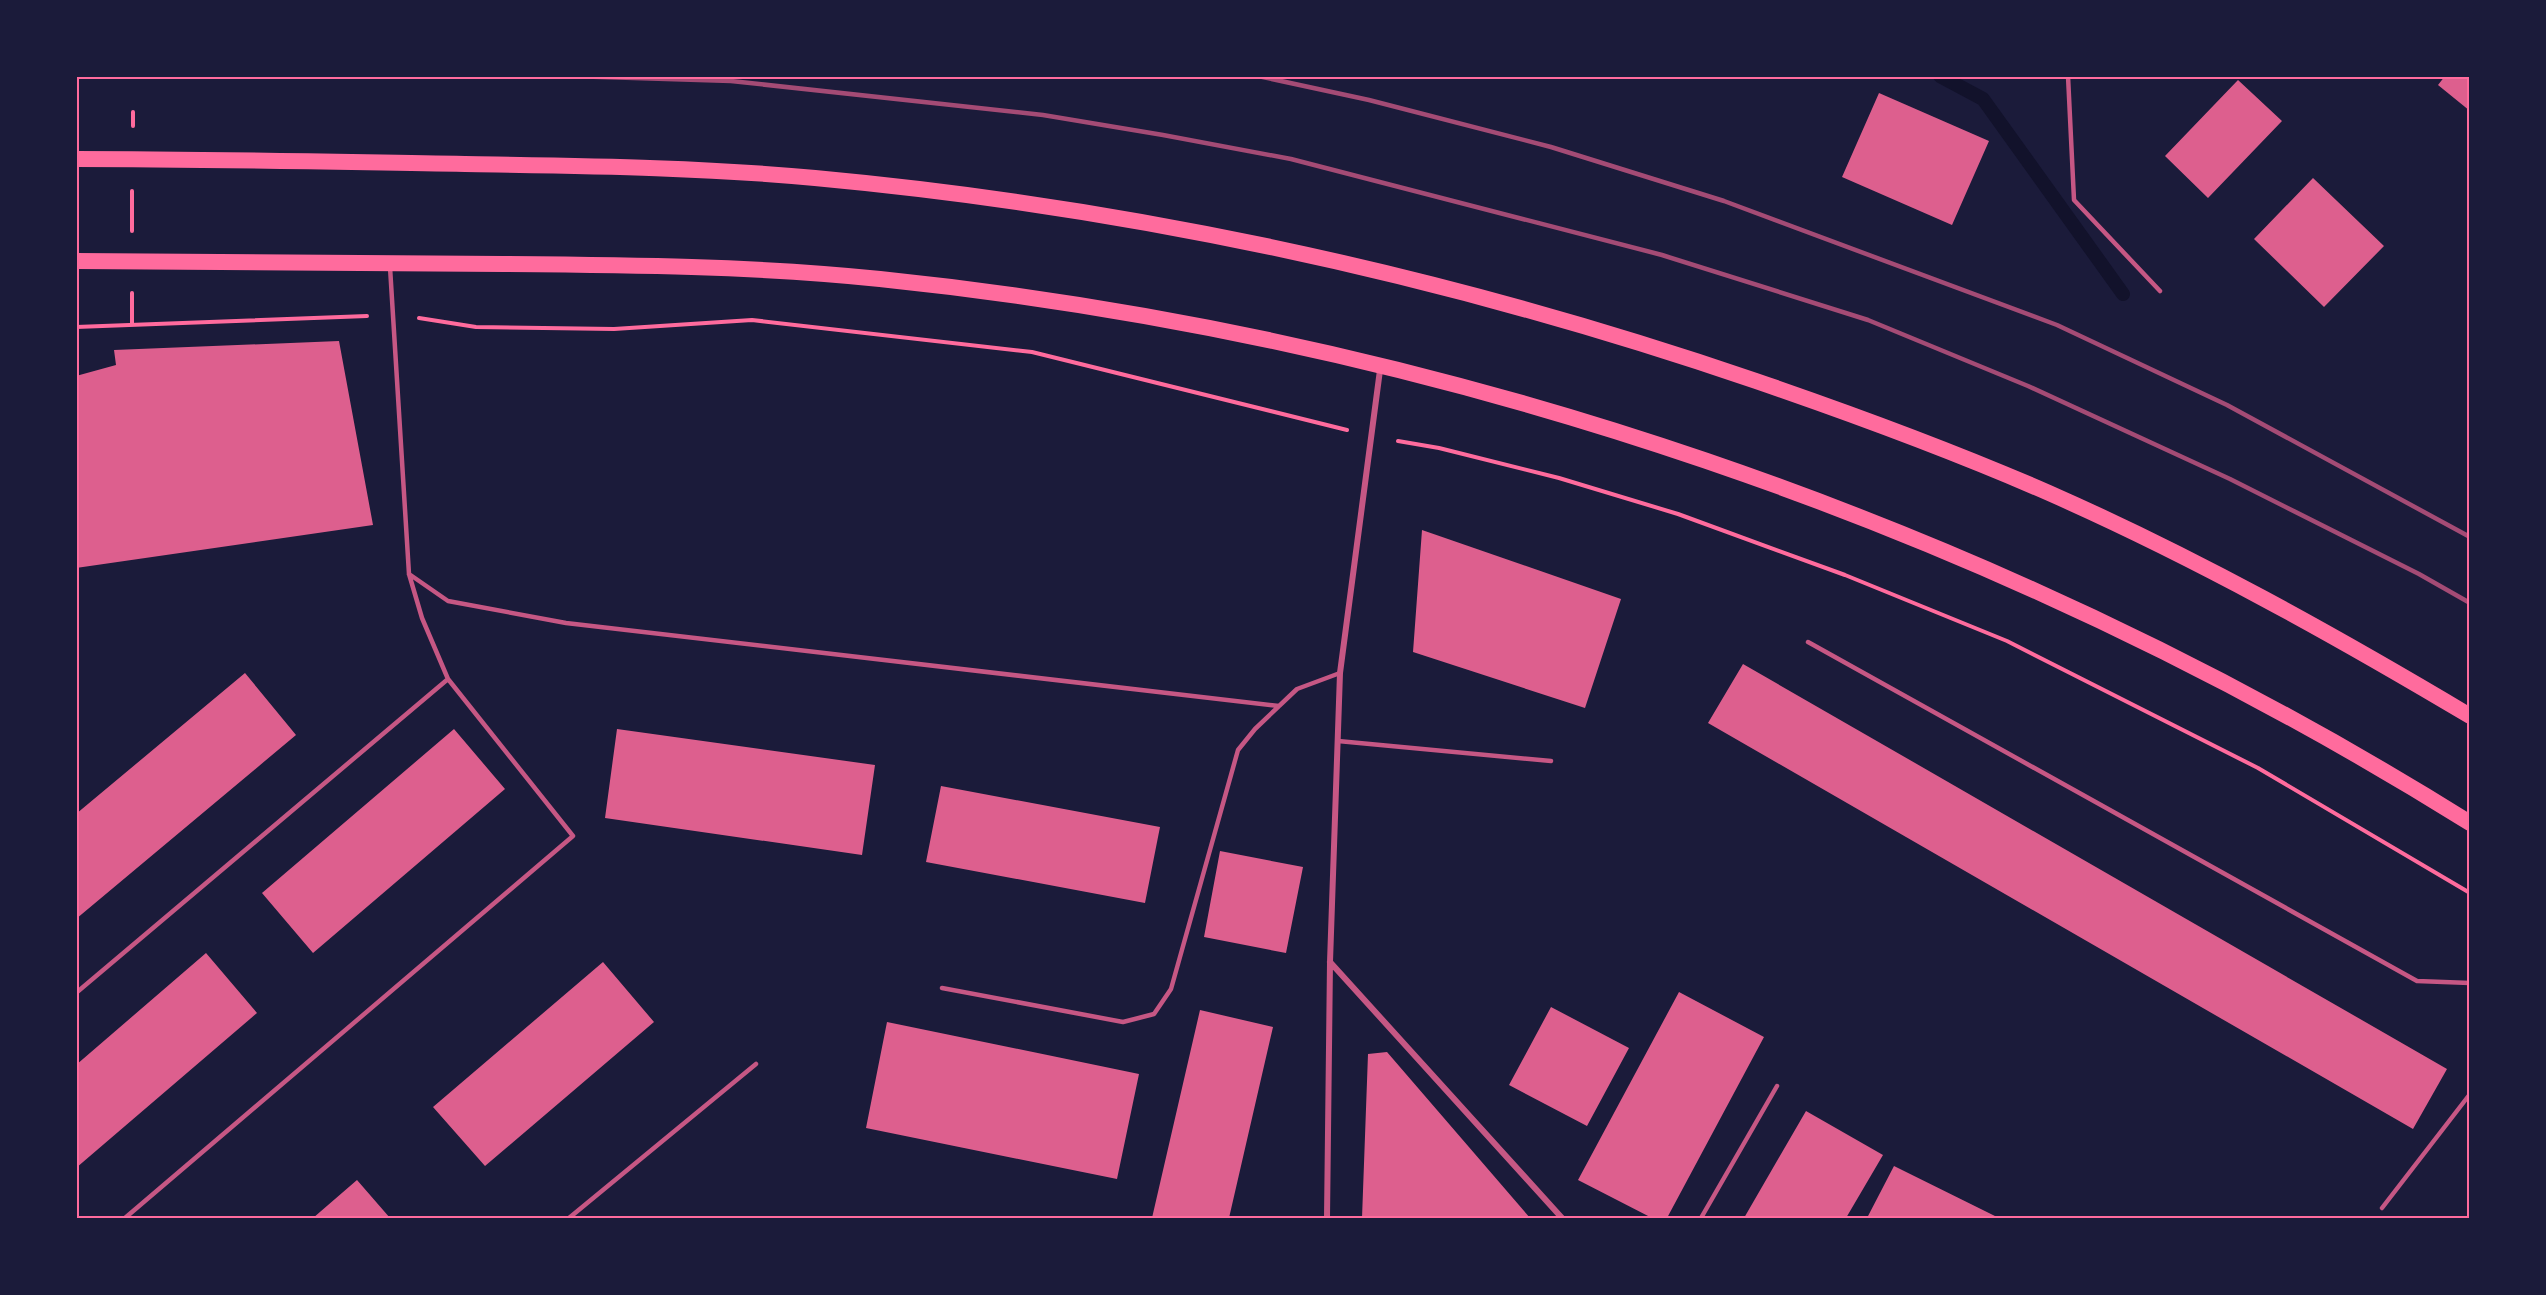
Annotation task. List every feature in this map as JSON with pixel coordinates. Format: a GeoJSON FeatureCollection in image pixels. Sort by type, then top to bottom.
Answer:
{"type":"FeatureCollection","features":[{"type":"Feature","properties":{"kind":"highway"},"geometry":{"type":"LineString","coordinates":[[76,159],[672,168],[811,177],[949,192],[1095,212],[1245,240],[1399,276],[1584,325],[1861,418],[1954,454],[2048,493],[2149,540],[2358,651],[2469,716]]}},
{"type":"Feature","properties":{"kind":"highway"},"geometry":{"type":"LineString","coordinates":[[76,261],[604,265],[759,271],[881,279],[1134,315],[1258,338],[1381,366],[1557,413],[1645,441],[1818,501],[1968,560],[2134,636],[2234,687],[2351,752],[2469,823]]}},
{"type":"Feature","properties":{"kind":"street"},"geometry":{"type":"LineString","coordinates":[[1328,1218],[1330,962],[1340,673],[1381,366]]}},
{"type":"Feature","properties":{"kind":"street"},"geometry":{"type":"LineString","coordinates":[[1330,962],[1562,1218]]}},
{"type":"Feature","properties":{"kind":"lane"},"geometry":{"type":"LineString","coordinates":[[2068,76],[2074,200],[2160,291]]}},
{"type":"Feature","properties":{"kind":"lane"},"geometry":{"type":"LineString","coordinates":[[125,1218],[573,836],[448,679],[422,618],[409,574],[390,263]]}},
{"type":"Feature","properties":{"kind":"lane"},"geometry":{"type":"LineString","coordinates":[[409,574],[448,601],[566,623],[1279,706]]}},
{"type":"Feature","properties":{"kind":"lane"},"geometry":{"type":"LineString","coordinates":[[1808,642],[2417,981],[2469,983]]}},
{"type":"Feature","properties":{"kind":"lane"},"geometry":{"type":"LineString","coordinates":[[942,988],[1123,1022],[1154,1014],[1171,989],[1238,750],[1254,729],[1298,689],[1340,673]]}},
{"type":"Feature","properties":{"kind":"lane"},"geometry":{"type":"LineString","coordinates":[[76,993],[448,679]]}},
{"type":"Feature","properties":{"kind":"lane"},"geometry":{"type":"LineString","coordinates":[[1338,741],[1551,761]]}},
{"type":"Feature","properties":{"kind":"lane"},"geometry":{"type":"LineString","coordinates":[[571,1218],[756,1064]]}},
{"type":"Feature","properties":{"kind":"lane"},"geometry":{"type":"LineString","coordinates":[[1701,1218],[1777,1086]]}},
{"type":"Feature","properties":{"kind":"lane"},"geometry":{"type":"LineString","coordinates":[[2382,1208],[2469,1094]]}},
{"type":"Feature","properties":{"kind":"path"},"geometry":{"type":"LineString","coordinates":[[132,325],[133,112]]}},
{"type":"Feature","properties":{"kind":"path"},"geometry":{"type":"LineString","coordinates":[[76,327],[392,315],[476,327],[533,328],[614,329],[752,321],[1032,352],[1370,436],[1439,448],[1559,478],[1678,514],[1845,575],[1996,637],[2258,768],[2469,893]]}},
{"type":"Feature","properties":{"kind":"building"},"geometry":{"type":"Polygon","coordinates":[[[2445,76],[2470,76],[2470,111],[2438,85],[2445,76]]]}},
{"type":"Feature","properties":{"kind":"building"},"geometry":{"type":"Polygon","coordinates":[[[2238,80],[2282,121],[2208,198],[2165,156],[2238,80]]]}},
{"type":"Feature","properties":{"kind":"building"},"geometry":{"type":"Polygon","coordinates":[[[1879,93],[1989,141],[1952,225],[1842,177],[1879,93]]]}},
{"type":"Feature","properties":{"kind":"building"},"geometry":{"type":"Polygon","coordinates":[[[2313,178],[2384,246],[2324,307],[2254,239],[2313,178]]]}},
{"type":"Feature","properties":{"kind":"building"},"geometry":{"type":"Polygon","coordinates":[[[339,341],[373,525],[76,568],[76,376],[116,365],[114,350],[339,341]]]}},
{"type":"Feature","properties":{"kind":"building"},"geometry":{"type":"Polygon","coordinates":[[[1422,530],[1621,599],[1585,708],[1413,652],[1422,530]]]}},
{"type":"Feature","properties":{"kind":"building"},"geometry":{"type":"Polygon","coordinates":[[[1743,664],[2447,1069],[2413,1129],[1708,723],[1743,664]]]}},
{"type":"Feature","properties":{"kind":"building"},"geometry":{"type":"Polygon","coordinates":[[[245,673],[296,735],[76,919],[76,814],[245,673]]]}},
{"type":"Feature","properties":{"kind":"building"},"geometry":{"type":"Polygon","coordinates":[[[454,729],[505,789],[313,953],[262,893],[454,729]]]}},
{"type":"Feature","properties":{"kind":"building"},"geometry":{"type":"Polygon","coordinates":[[[617,729],[875,765],[862,855],[605,818],[617,729]]]}},
{"type":"Feature","properties":{"kind":"building"},"geometry":{"type":"Polygon","coordinates":[[[941,786],[1160,827],[1145,903],[926,862],[941,786]]]}},
{"type":"Feature","properties":{"kind":"building"},"geometry":{"type":"Polygon","coordinates":[[[1220,851],[1303,867],[1286,953],[1204,937],[1220,851]]]}},
{"type":"Feature","properties":{"kind":"building"},"geometry":{"type":"Polygon","coordinates":[[[206,953],[257,1013],[76,1168],[76,1065],[206,953]]]}},
{"type":"Feature","properties":{"kind":"building"},"geometry":{"type":"Polygon","coordinates":[[[603,962],[654,1022],[485,1166],[433,1107],[603,962]]]}},
{"type":"Feature","properties":{"kind":"building"},"geometry":{"type":"Polygon","coordinates":[[[1679,992],[1764,1037],[1667,1218],[1652,1218],[1578,1180],[1679,992]]]}},
{"type":"Feature","properties":{"kind":"building"},"geometry":{"type":"Polygon","coordinates":[[[1551,1007],[1629,1048],[1587,1126],[1509,1085],[1551,1007]]]}},
{"type":"Feature","properties":{"kind":"building"},"geometry":{"type":"Polygon","coordinates":[[[1200,1010],[1273,1027],[1229,1218],[1152,1218],[1200,1010]]]}},
{"type":"Feature","properties":{"kind":"building"},"geometry":{"type":"Polygon","coordinates":[[[887,1022],[1139,1074],[1117,1179],[866,1128],[887,1022]]]}},
{"type":"Feature","properties":{"kind":"building"},"geometry":{"type":"Polygon","coordinates":[[[1387,1052],[1530,1218],[1362,1218],[1368,1054],[1387,1052]]]}},
{"type":"Feature","properties":{"kind":"building"},"geometry":{"type":"Polygon","coordinates":[[[1806,1111],[1883,1155],[1846,1218],[1744,1218],[1806,1111]]]}},
{"type":"Feature","properties":{"kind":"building"},"geometry":{"type":"Polygon","coordinates":[[[1894,1166],[1999,1218],[1867,1218],[1894,1166]]]}},
{"type":"Feature","properties":{"kind":"building"},"geometry":{"type":"Polygon","coordinates":[[[357,1180],[390,1218],[313,1218],[357,1180]]]}},
{"type":"Feature","properties":{"kind":"waterway"},"geometry":{"type":"LineString","coordinates":[[1940,76],[1983,99],[2123,294]]}},
{"type":"Feature","properties":{"kind":"railway"},"geometry":{"type":"LineString","coordinates":[[569,76],[731,81],[1043,115],[1291,159],[1662,255],[1868,320],[2028,386],[2230,479],[2419,574],[2470,603]]}},
{"type":"Feature","properties":{"kind":"railway"},"geometry":{"type":"LineString","coordinates":[[1258,76],[1369,100],[1551,147],[1724,201],[2057,325],[2227,405],[2470,537]]}}]}
